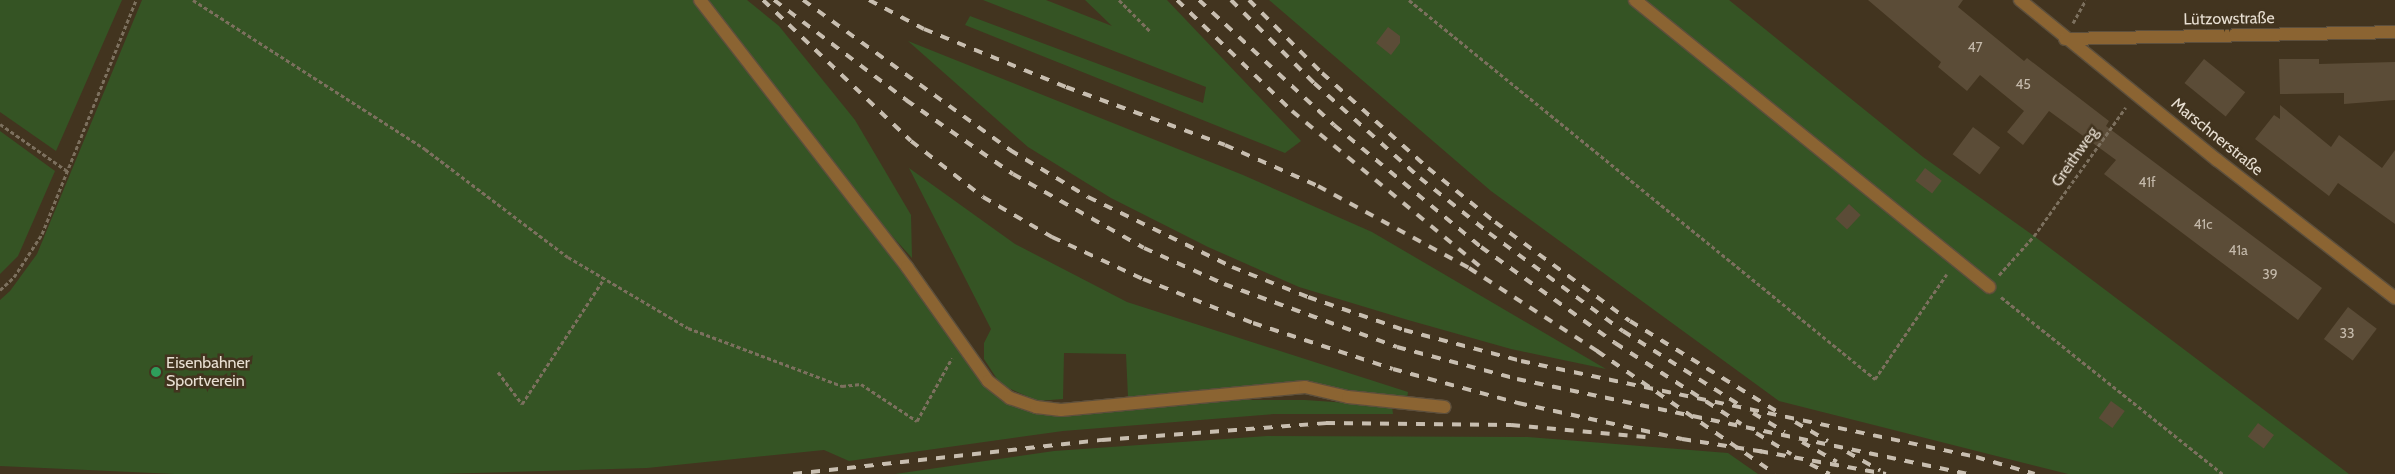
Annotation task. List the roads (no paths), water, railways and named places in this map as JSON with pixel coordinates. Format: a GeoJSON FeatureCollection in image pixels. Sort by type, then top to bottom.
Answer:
{"type":"FeatureCollection","features":[{"type":"Feature","properties":{"kind":"street"},"geometry":{"type":"LineString","coordinates":[[700,0],[907,267],[960,344],[988,380],[1010,398],[1036,407],[1061,410],[1305,387],[1348,397],[1444,407]]}},
{"type":"Feature","properties":{"kind":"street"},"geometry":{"type":"LineString","coordinates":[[1635,0],[1989,287]]}},
{"type":"Feature","properties":{"kind":"street","name":"Marschnerstraße"},"geometry":{"type":"LineString","coordinates":[[2020,0],[2065,39],[2136,92],[2217,160],[2395,298]]}},
{"type":"Feature","properties":{"kind":"street","name":"Lützowstraße"},"geometry":{"type":"LineString","coordinates":[[2065,39],[2395,32]]}},
{"type":"Feature","properties":{"kind":"railway"},"geometry":{"type":"LineString","coordinates":[[763,0],[911,141],[983,197],[1052,237],[1143,279],[1253,323],[1393,369],[1518,403],[1682,439],[1765,452]]}},
{"type":"Feature","properties":{"kind":"railway"},"geometry":{"type":"LineString","coordinates":[[774,0],[906,100],[1013,174],[1144,248],[1224,284],[1397,347],[1517,379],[1969,474]]}},
{"type":"Feature","properties":{"kind":"railway"},"geometry":{"type":"LineString","coordinates":[[803,0],[1010,150],[1088,197],[1232,267],[1308,297],[1404,330],[1521,361],[1976,457],[2035,474]]}},
{"type":"Feature","properties":{"kind":"railway"},"geometry":{"type":"LineString","coordinates":[[869,0],[924,29],[1066,87],[1225,145],[1318,186],[1469,268],[1602,354]]}},
{"type":"Feature","properties":{"kind":"railway"},"geometry":{"type":"LineString","coordinates":[[1177,0],[1292,111],[1483,269]]}},
{"type":"Feature","properties":{"kind":"railway"},"geometry":{"type":"LineString","coordinates":[[1199,0],[1334,125],[1481,247],[1615,343],[1741,424]]}},
{"type":"Feature","properties":{"kind":"railway"},"geometry":{"type":"LineString","coordinates":[[1231,0],[1314,83],[1420,178],[1489,233],[1623,331],[1738,404]]}},
{"type":"Feature","properties":{"kind":"railway"},"geometry":{"type":"LineString","coordinates":[[1249,0],[1322,73],[1428,168],[1495,222],[1630,321],[1778,412]]}},
{"type":"Feature","properties":{"kind":"railway"},"geometry":{"type":"LineString","coordinates":[[1597,351],[1775,474]]}},
{"type":"Feature","properties":{"kind":"railway"},"geometry":{"type":"LineString","coordinates":[[1753,413],[1785,432]]}},
{"type":"Feature","properties":{"kind":"railway"},"geometry":{"type":"LineString","coordinates":[[1795,422],[1828,441]]}},
{"type":"Feature","properties":{"kind":"railway"},"geometry":{"type":"LineString","coordinates":[[793,474],[1102,440],[1326,423],[1511,425],[1645,437]]}},
{"type":"Feature","properties":{"kind":"railway"},"geometry":{"type":"LineString","coordinates":[[1756,433],[1791,454]]}},
{"type":"Feature","properties":{"kind":"railway"},"geometry":{"type":"LineString","coordinates":[[1802,442],[1837,462]]}},
{"type":"Feature","properties":{"kind":"railway"},"geometry":{"type":"LineString","coordinates":[[1759,451],[1886,474]]}},
{"type":"Feature","properties":{"kind":"railway"},"geometry":{"type":"LineString","coordinates":[[1847,452],[1880,470]]}},
{"type":"Feature","properties":{"kind":"railway"},"geometry":{"type":"LineString","coordinates":[[1810,464],[1830,474]]}},
{"type":"Feature","properties":{"kind":"place","name":"Eisenbahner Sportverein"},"geometry":{"type":"Point","coordinates":[156,372]}}]}
